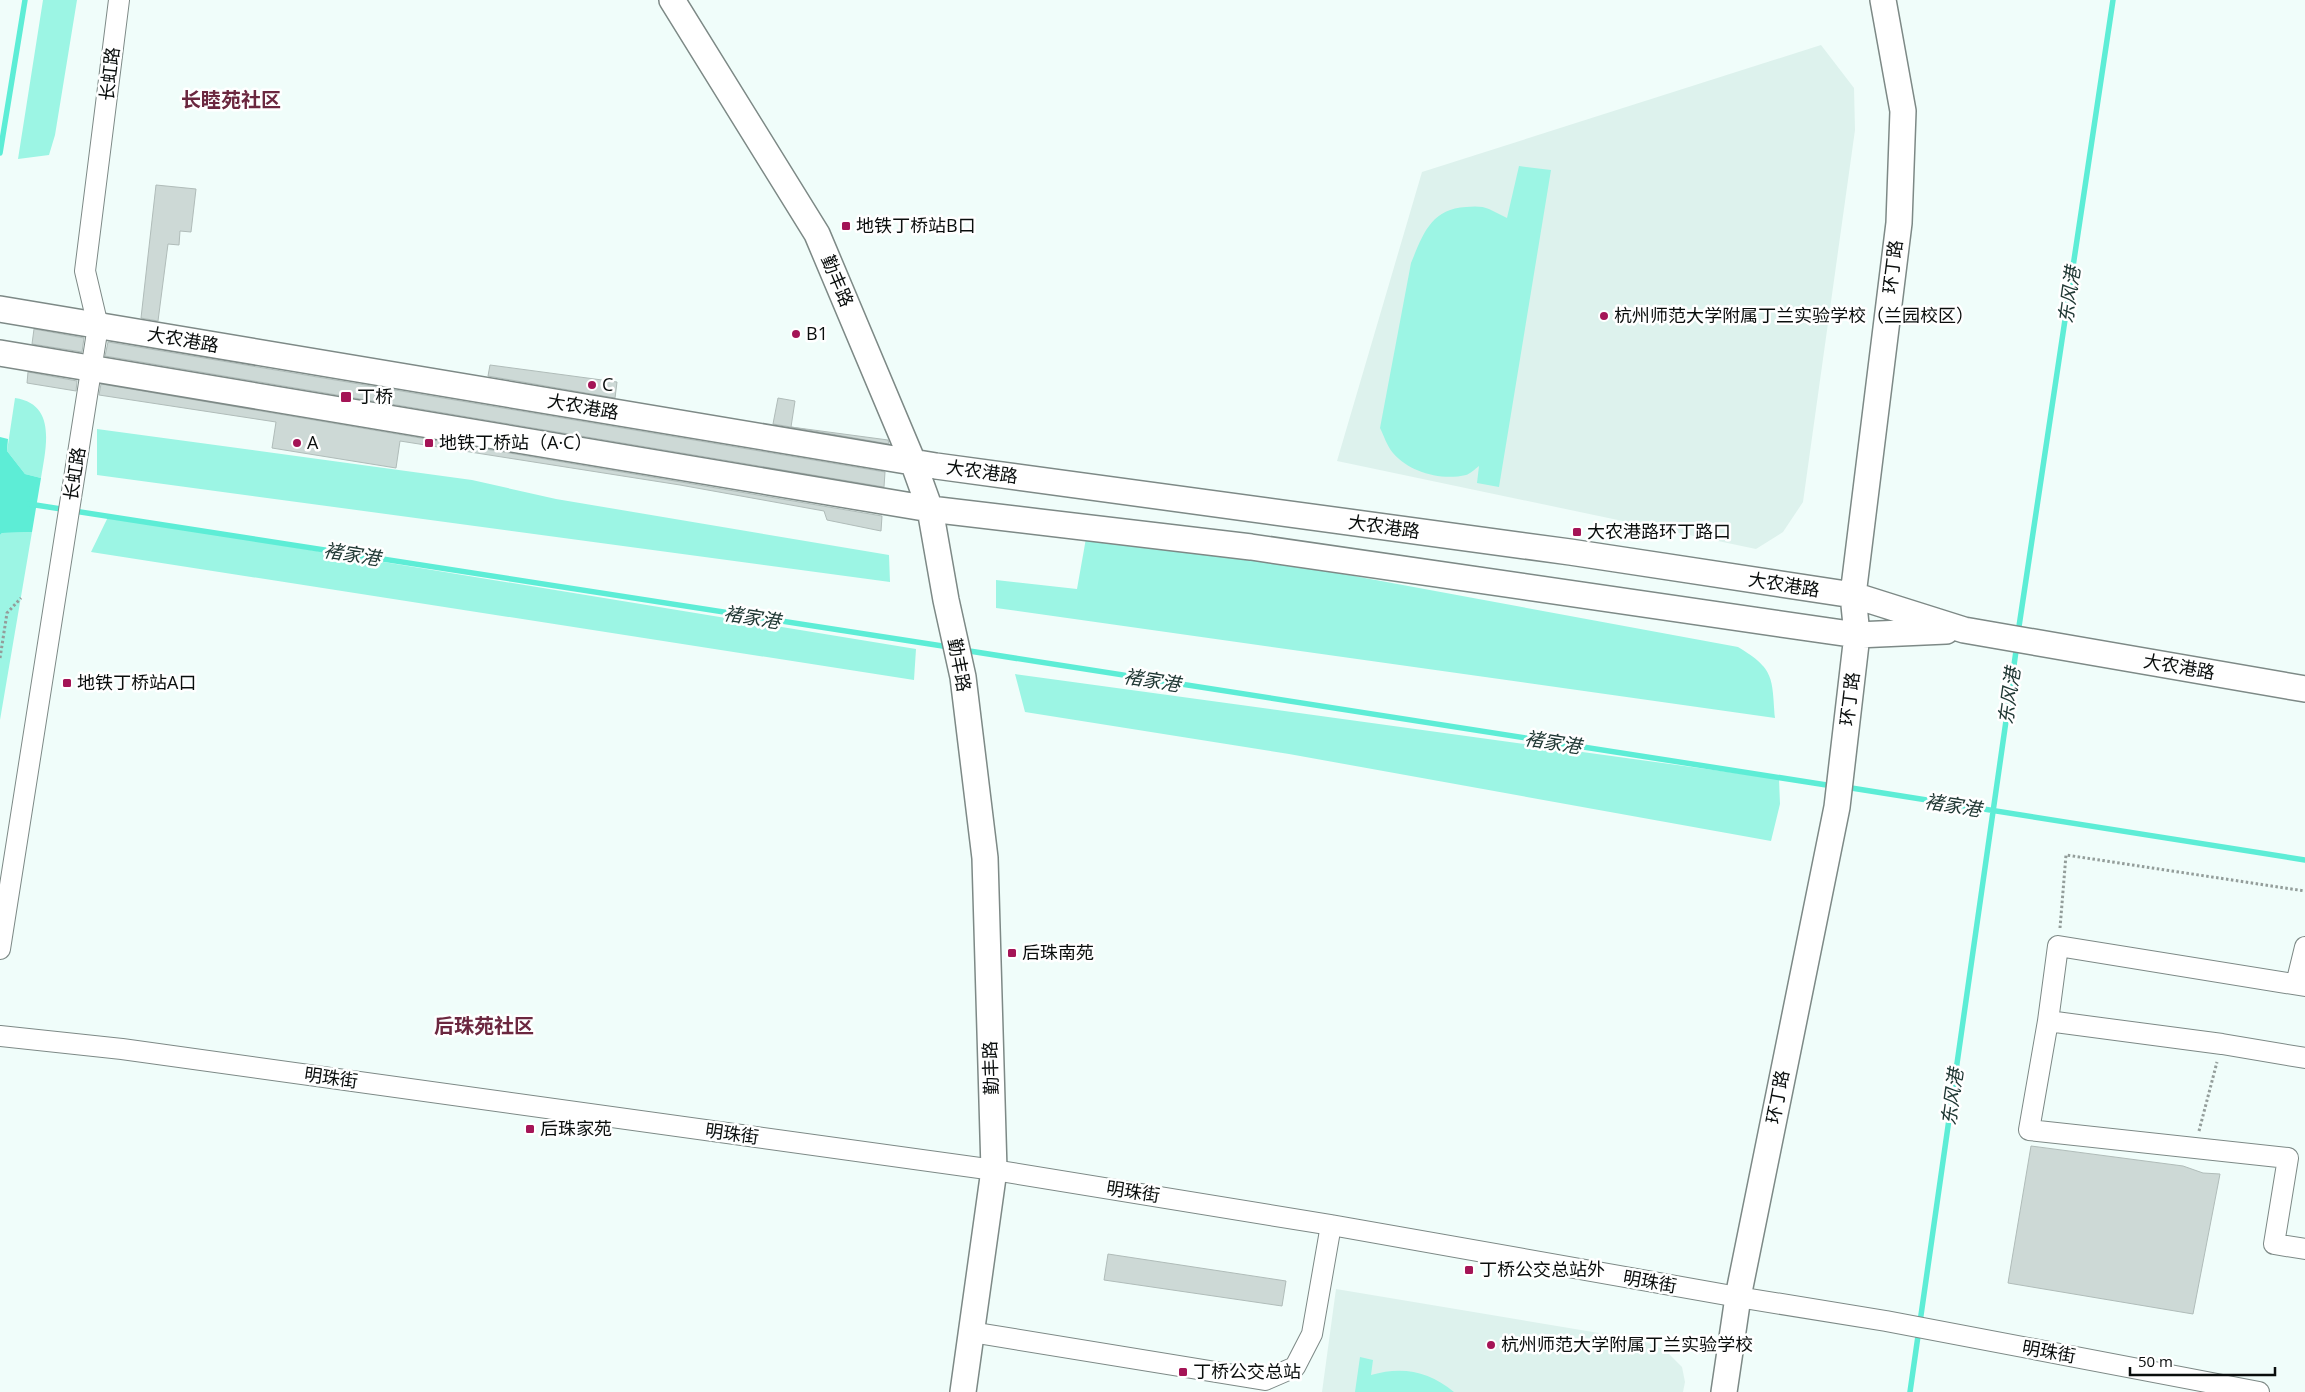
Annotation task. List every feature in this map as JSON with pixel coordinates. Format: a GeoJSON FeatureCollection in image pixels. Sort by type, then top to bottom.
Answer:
{"type":"FeatureCollection","features":[{"type":"Feature","properties":{"kind":"main road","name":"勤丰路"},"geometry":{"type":"LineString","coordinates":[[672,0],[816,234],[913,462],[930,509],[946,600],[963,677],[985,858],[994,1170],[963,1392]]}},
{"type":"Feature","properties":{"kind":"main road","name":"环丁路"},"geometry":{"type":"LineString","coordinates":[[1724,1392],[1738,1297],[1836,806],[1849,711],[1857,635],[1853,595],[1899,223],[1903,111],[1882,0]]}},
{"type":"Feature","properties":{"kind":"main road","name":"大农港路"},"geometry":{"type":"LineString","coordinates":[[0,309],[913,462],[1580,554],[1853,595],[1964,630],[2305,689]]}},
{"type":"Feature","properties":{"kind":"main road","name":"大农港路"},"geometry":{"type":"LineString","coordinates":[[0,353],[930,509],[1251,547],[1857,635],[1964,630]]}},
{"type":"Feature","properties":{"kind":"street","name":"长虹路"},"geometry":{"type":"LineString","coordinates":[[0,949],[98,326],[85,270],[119,0]]}},
{"type":"Feature","properties":{"kind":"street"},"geometry":{"type":"LineString","coordinates":[[2305,947],[2301,985],[2058,946],[2048,1021],[2029,1130],[2296,1158],[2274,1244],[2305,1249]]}},
{"type":"Feature","properties":{"kind":"street"},"geometry":{"type":"LineString","coordinates":[[2048,1021],[2222,1044],[2305,1058]]}},
{"type":"Feature","properties":{"kind":"street","name":"明珠街"},"geometry":{"type":"LineString","coordinates":[[0,1036],[122,1049],[994,1170],[1331,1225],[1738,1297],[1886,1321],[2259,1392]]}},
{"type":"Feature","properties":{"kind":"street"},"geometry":{"type":"LineString","coordinates":[[971,1332],[1265,1380],[1295,1367],[1312,1334],[1331,1225]]}},
{"type":"Feature","properties":{"kind":"path"},"geometry":{"type":"LineString","coordinates":[[0,658],[7,613],[21,598]]}},
{"type":"Feature","properties":{"kind":"path"},"geometry":{"type":"LineString","coordinates":[[2058,946],[2066,855],[2305,891]]}},
{"type":"Feature","properties":{"kind":"path"},"geometry":{"type":"LineString","coordinates":[[2194,1148],[2222,1044]]}},
{"type":"Feature","properties":{"kind":"shaded area"},"geometry":{"type":"Polygon","coordinates":[[[43,0],[77,0],[55,135],[49,155],[18,159],[43,0]]]}},
{"type":"Feature","properties":{"kind":"shaded area","name":"杭州师范大学附属丁兰实验学校（兰园校区）"},"geometry":{"type":"Polygon","coordinates":[[[1821,45],[1854,88],[1855,130],[1803,502],[1783,532],[1756,549],[1337,461],[1422,172],[1821,45]]]}},
{"type":"Feature","properties":{"kind":"shaded area"},"geometry":{"type":"Polygon","coordinates":[[[1519,166],[1551,170],[1499,487],[1477,483],[1479,466],[1471,473],[1456,477],[1436,476],[1417,470],[1400,460],[1393,453],[1380,428],[1411,263],[1424,233],[1436,218],[1454,209],[1481,207],[1507,218],[1519,166]]]}},
{"type":"Feature","properties":{"kind":"shaded area"},"geometry":{"type":"Polygon","coordinates":[[[15,398],[28,402],[37,409],[43,418],[46,429],[46,441],[41,478],[25,474],[7,451],[15,398]]]}},
{"type":"Feature","properties":{"kind":"shaded area"},"geometry":{"type":"Polygon","coordinates":[[[97,429],[472,480],[556,499],[889,555],[890,582],[97,475],[97,429]]]}},
{"type":"Feature","properties":{"kind":"shaded area"},"geometry":{"type":"Polygon","coordinates":[[[0,437],[8,439],[7,451],[25,474],[41,478],[32,532],[2,533],[0,535],[0,437]]]}},
{"type":"Feature","properties":{"kind":"shaded area"},"geometry":{"type":"Polygon","coordinates":[[[108,517],[916,649],[914,680],[91,552],[108,517]]]}},
{"type":"Feature","properties":{"kind":"shaded area"},"geometry":{"type":"Polygon","coordinates":[[[1088,527],[1738,647],[1759,662],[1769,676],[1772,684],[1775,718],[996,608],[996,580],[1077,589],[1088,527]]]}},
{"type":"Feature","properties":{"kind":"shaded area"},"geometry":{"type":"Polygon","coordinates":[[[32,532],[0,720],[0,535],[2,533],[32,532]]]}},
{"type":"Feature","properties":{"kind":"shaded area"},"geometry":{"type":"Polygon","coordinates":[[[1015,674],[1779,779],[1780,804],[1771,841],[1289,754],[1025,712],[1015,674]]]}},
{"type":"Feature","properties":{"kind":"shaded area","name":"杭州师范大学附属丁兰实验学校"},"geometry":{"type":"Polygon","coordinates":[[[1336,1289],[1641,1340],[1665,1350],[1682,1367],[1685,1382],[1683,1392],[1322,1392],[1336,1289]]]}},
{"type":"Feature","properties":{"kind":"shaded area"},"geometry":{"type":"Polygon","coordinates":[[[1360,1357],[1373,1360],[1371,1375],[1394,1371],[1415,1372],[1435,1379],[1454,1392],[1355,1392],[1360,1357]]]}},
{"type":"Feature","properties":{"kind":"building"},"geometry":{"type":"Polygon","coordinates":[[[156,185],[196,189],[191,232],[180,231],[179,245],[168,244],[158,321],[141,318],[156,185]]]}},
{"type":"Feature","properties":{"kind":"building"},"geometry":{"type":"Polygon","coordinates":[[[34,329],[84,338],[82,352],[32,344],[34,329]]]}},
{"type":"Feature","properties":{"kind":"building"},"geometry":{"type":"Polygon","coordinates":[[[108,342],[885,472],[884,487],[105,356],[108,342]]]}},
{"type":"Feature","properties":{"kind":"building"},"geometry":{"type":"Polygon","coordinates":[[[490,365],[617,382],[615,398],[488,376],[490,365]]]}},
{"type":"Feature","properties":{"kind":"building"},"geometry":{"type":"Polygon","coordinates":[[[28,372],[77,381],[76,391],[27,383],[28,372]]]}},
{"type":"Feature","properties":{"kind":"building"},"geometry":{"type":"Polygon","coordinates":[[[101,384],[882,516],[881,531],[827,520],[824,511],[680,485],[400,441],[396,468],[272,448],[276,422],[99,395],[101,384]]]}},
{"type":"Feature","properties":{"kind":"building"},"geometry":{"type":"Polygon","coordinates":[[[778,398],[795,401],[791,427],[773,424],[778,398]]]}},
{"type":"Feature","properties":{"kind":"building"},"geometry":{"type":"Polygon","coordinates":[[[791,427],[888,440],[889,444],[791,427]]]}},
{"type":"Feature","properties":{"kind":"building"},"geometry":{"type":"Polygon","coordinates":[[[2031,1146],[2183,1166],[2203,1173],[2220,1174],[2193,1314],[2008,1283],[2031,1146]]]}},
{"type":"Feature","properties":{"kind":"building"},"geometry":{"type":"Polygon","coordinates":[[[1108,1254],[1286,1281],[1282,1306],[1104,1280],[1108,1254]]]}},
{"type":"Feature","properties":{"kind":"waterway"},"geometry":{"type":"LineString","coordinates":[[0,153],[25,0]]}},
{"type":"Feature","properties":{"kind":"waterway","name":"东风港"},"geometry":{"type":"LineString","coordinates":[[2018,633],[2113,0]]}},
{"type":"Feature","properties":{"kind":"waterway","name":"褚家港"},"geometry":{"type":"LineString","coordinates":[[29,504],[949,647]]}},
{"type":"Feature","properties":{"kind":"waterway","name":"东风港"},"geometry":{"type":"LineString","coordinates":[[1910,1392],[2017,644]]}},
{"type":"Feature","properties":{"kind":"waterway","name":"褚家港"},"geometry":{"type":"LineString","coordinates":[[963,650],[1833,786]]}},
{"type":"Feature","properties":{"kind":"waterway","name":"褚家港"},"geometry":{"type":"LineString","coordinates":[[1845,787],[2305,860]]}},
{"type":"Feature","properties":{"kind":"place","name":"地铁丁桥站B口"},"geometry":{"type":"Point","coordinates":[846,226]}},
{"type":"Feature","properties":{"kind":"place","name":"杭州师范大学附属丁兰实验学校（兰园校区）"},"geometry":{"type":"Point","coordinates":[1604,316]}},
{"type":"Feature","properties":{"kind":"place","name":"B1"},"geometry":{"type":"Point","coordinates":[796,334]}},
{"type":"Feature","properties":{"kind":"place","name":"C"},"geometry":{"type":"Point","coordinates":[592,385]}},
{"type":"Feature","properties":{"kind":"place","name":"丁桥"},"geometry":{"type":"Point","coordinates":[346,397]}},
{"type":"Feature","properties":{"kind":"place","name":"A"},"geometry":{"type":"Point","coordinates":[297,443]}},
{"type":"Feature","properties":{"kind":"place","name":"地铁丁桥站（A·C）"},"geometry":{"type":"Point","coordinates":[429,443]}},
{"type":"Feature","properties":{"kind":"place","name":"大农港路环丁路口"},"geometry":{"type":"Point","coordinates":[1577,532]}},
{"type":"Feature","properties":{"kind":"place","name":"地铁丁桥站A口"},"geometry":{"type":"Point","coordinates":[67,683]}},
{"type":"Feature","properties":{"kind":"place","name":"后珠南苑"},"geometry":{"type":"Point","coordinates":[1012,953]}},
{"type":"Feature","properties":{"kind":"place","name":"后珠家苑"},"geometry":{"type":"Point","coordinates":[530,1129]}},
{"type":"Feature","properties":{"kind":"place","name":"丁桥公交总站外"},"geometry":{"type":"Point","coordinates":[1469,1270]}},
{"type":"Feature","properties":{"kind":"place","name":"杭州师范大学附属丁兰实验学校"},"geometry":{"type":"Point","coordinates":[1491,1345]}},
{"type":"Feature","properties":{"kind":"place","name":"丁桥公交总站"},"geometry":{"type":"Point","coordinates":[1183,1372]}},
{"type":"Feature","properties":{"kind":"district","name":"长睦苑社区"},"geometry":{"type":"Point","coordinates":[231,100]}},
{"type":"Feature","properties":{"kind":"district","name":"后珠苑社区"},"geometry":{"type":"Point","coordinates":[484,1026]}}]}
